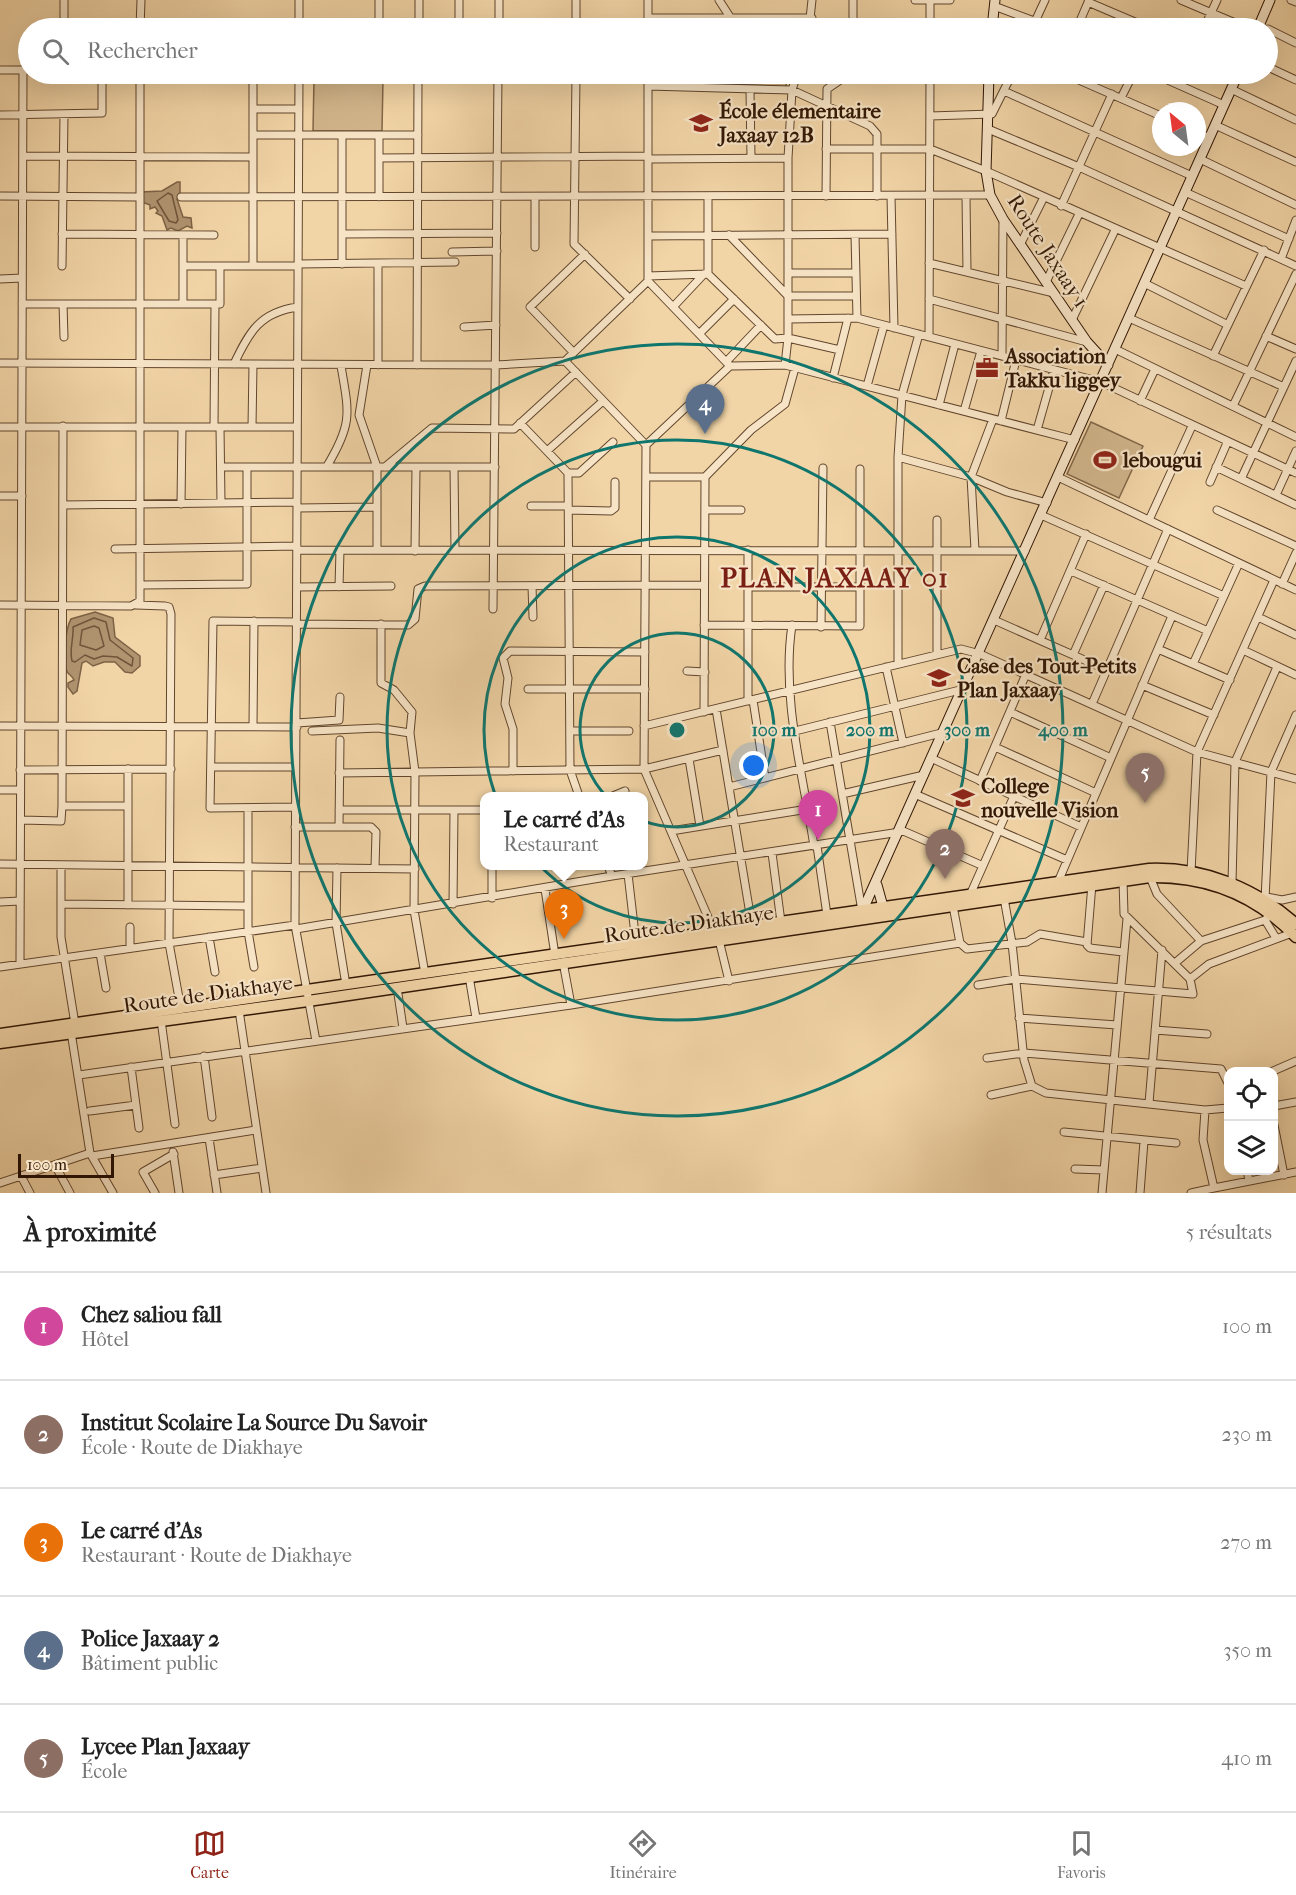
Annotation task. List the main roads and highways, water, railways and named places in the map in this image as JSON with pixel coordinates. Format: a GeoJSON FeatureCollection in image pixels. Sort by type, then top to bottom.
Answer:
{"type":"FeatureCollection","features":[{"type":"Feature","properties":{"kind":"main road","name":"Route de Diakhaye"},"geometry":{"type":"LineString","coordinates":[[885,912],[970,895],[1149,869],[1191,872],[1232,883],[1266,898],[1295,932]]}},
{"type":"Feature","properties":{"kind":"main road","name":"Route de Diakhaye"},"geometry":{"type":"LineString","coordinates":[[0,1034],[161,1020],[239,1010],[308,996],[346,985],[559,959],[861,915],[953,906],[1150,877],[1174,877],[1211,884],[1252,901],[1268,917],[1295,932]]}},
{"type":"Feature","properties":{"kind":"main road","name":"Route de Diakhaye"},"geometry":{"type":"LineString","coordinates":[[0,1043],[181,1009],[397,987],[469,976],[636,943],[716,936],[752,926],[826,915],[861,915]]}},
{"type":"Feature","properties":{"kind":"water"},"geometry":{"type":"Polygon","coordinates":[[[180,182],[180,197],[177,199],[183,217],[191,218],[192,228],[187,226],[178,231],[171,228],[167,230],[162,216],[156,213],[158,211],[155,207],[150,209],[150,205],[142,202],[141,192],[162,191],[180,182]]]}},
{"type":"Feature","properties":{"kind":"water"},"geometry":{"type":"Polygon","coordinates":[[[95,612],[113,618],[115,637],[140,656],[140,666],[132,673],[125,672],[115,662],[104,662],[93,666],[86,661],[82,663],[77,691],[73,694],[68,683],[74,680],[66,669],[65,662],[69,623],[71,619],[95,612]]]}},
{"type":"Feature","properties":{"kind":"place","name":"École élementaire Jaxaay 12B"},"geometry":{"type":"Point","coordinates":[701,123]}},
{"type":"Feature","properties":{"kind":"place","name":"Association Takku liggey"},"geometry":{"type":"Point","coordinates":[987,368]}},
{"type":"Feature","properties":{"kind":"place","name":"Police Jaxaay 2"},"geometry":{"type":"Point","coordinates":[705,434]}},
{"type":"Feature","properties":{"kind":"place","name":"lebougui"},"geometry":{"type":"Point","coordinates":[1105,460]}},
{"type":"Feature","properties":{"kind":"place","name":"Case des Tout-Petits Plan Jaxaay"},"geometry":{"type":"Point","coordinates":[939,678]}},
{"type":"Feature","properties":{"kind":"place","name":"College nouvelle Vision"},"geometry":{"type":"Point","coordinates":[963,798]}},
{"type":"Feature","properties":{"kind":"place","name":"Lycee Plan Jaxaay"},"geometry":{"type":"Point","coordinates":[1145,803]}},
{"type":"Feature","properties":{"kind":"place","name":"Chez saliou fall"},"geometry":{"type":"Point","coordinates":[818,840]}},
{"type":"Feature","properties":{"kind":"place","name":"Institut Scolaire La Source Du Savoir"},"geometry":{"type":"Point","coordinates":[945,879]}},
{"type":"Feature","properties":{"kind":"place","name":"Le carré d'As"},"geometry":{"type":"Point","coordinates":[564,939]}},
{"type":"Feature","properties":{"kind":"district","name":"PLAN JAXAAY 01"},"geometry":{"type":"Point","coordinates":[835,578]}}]}
